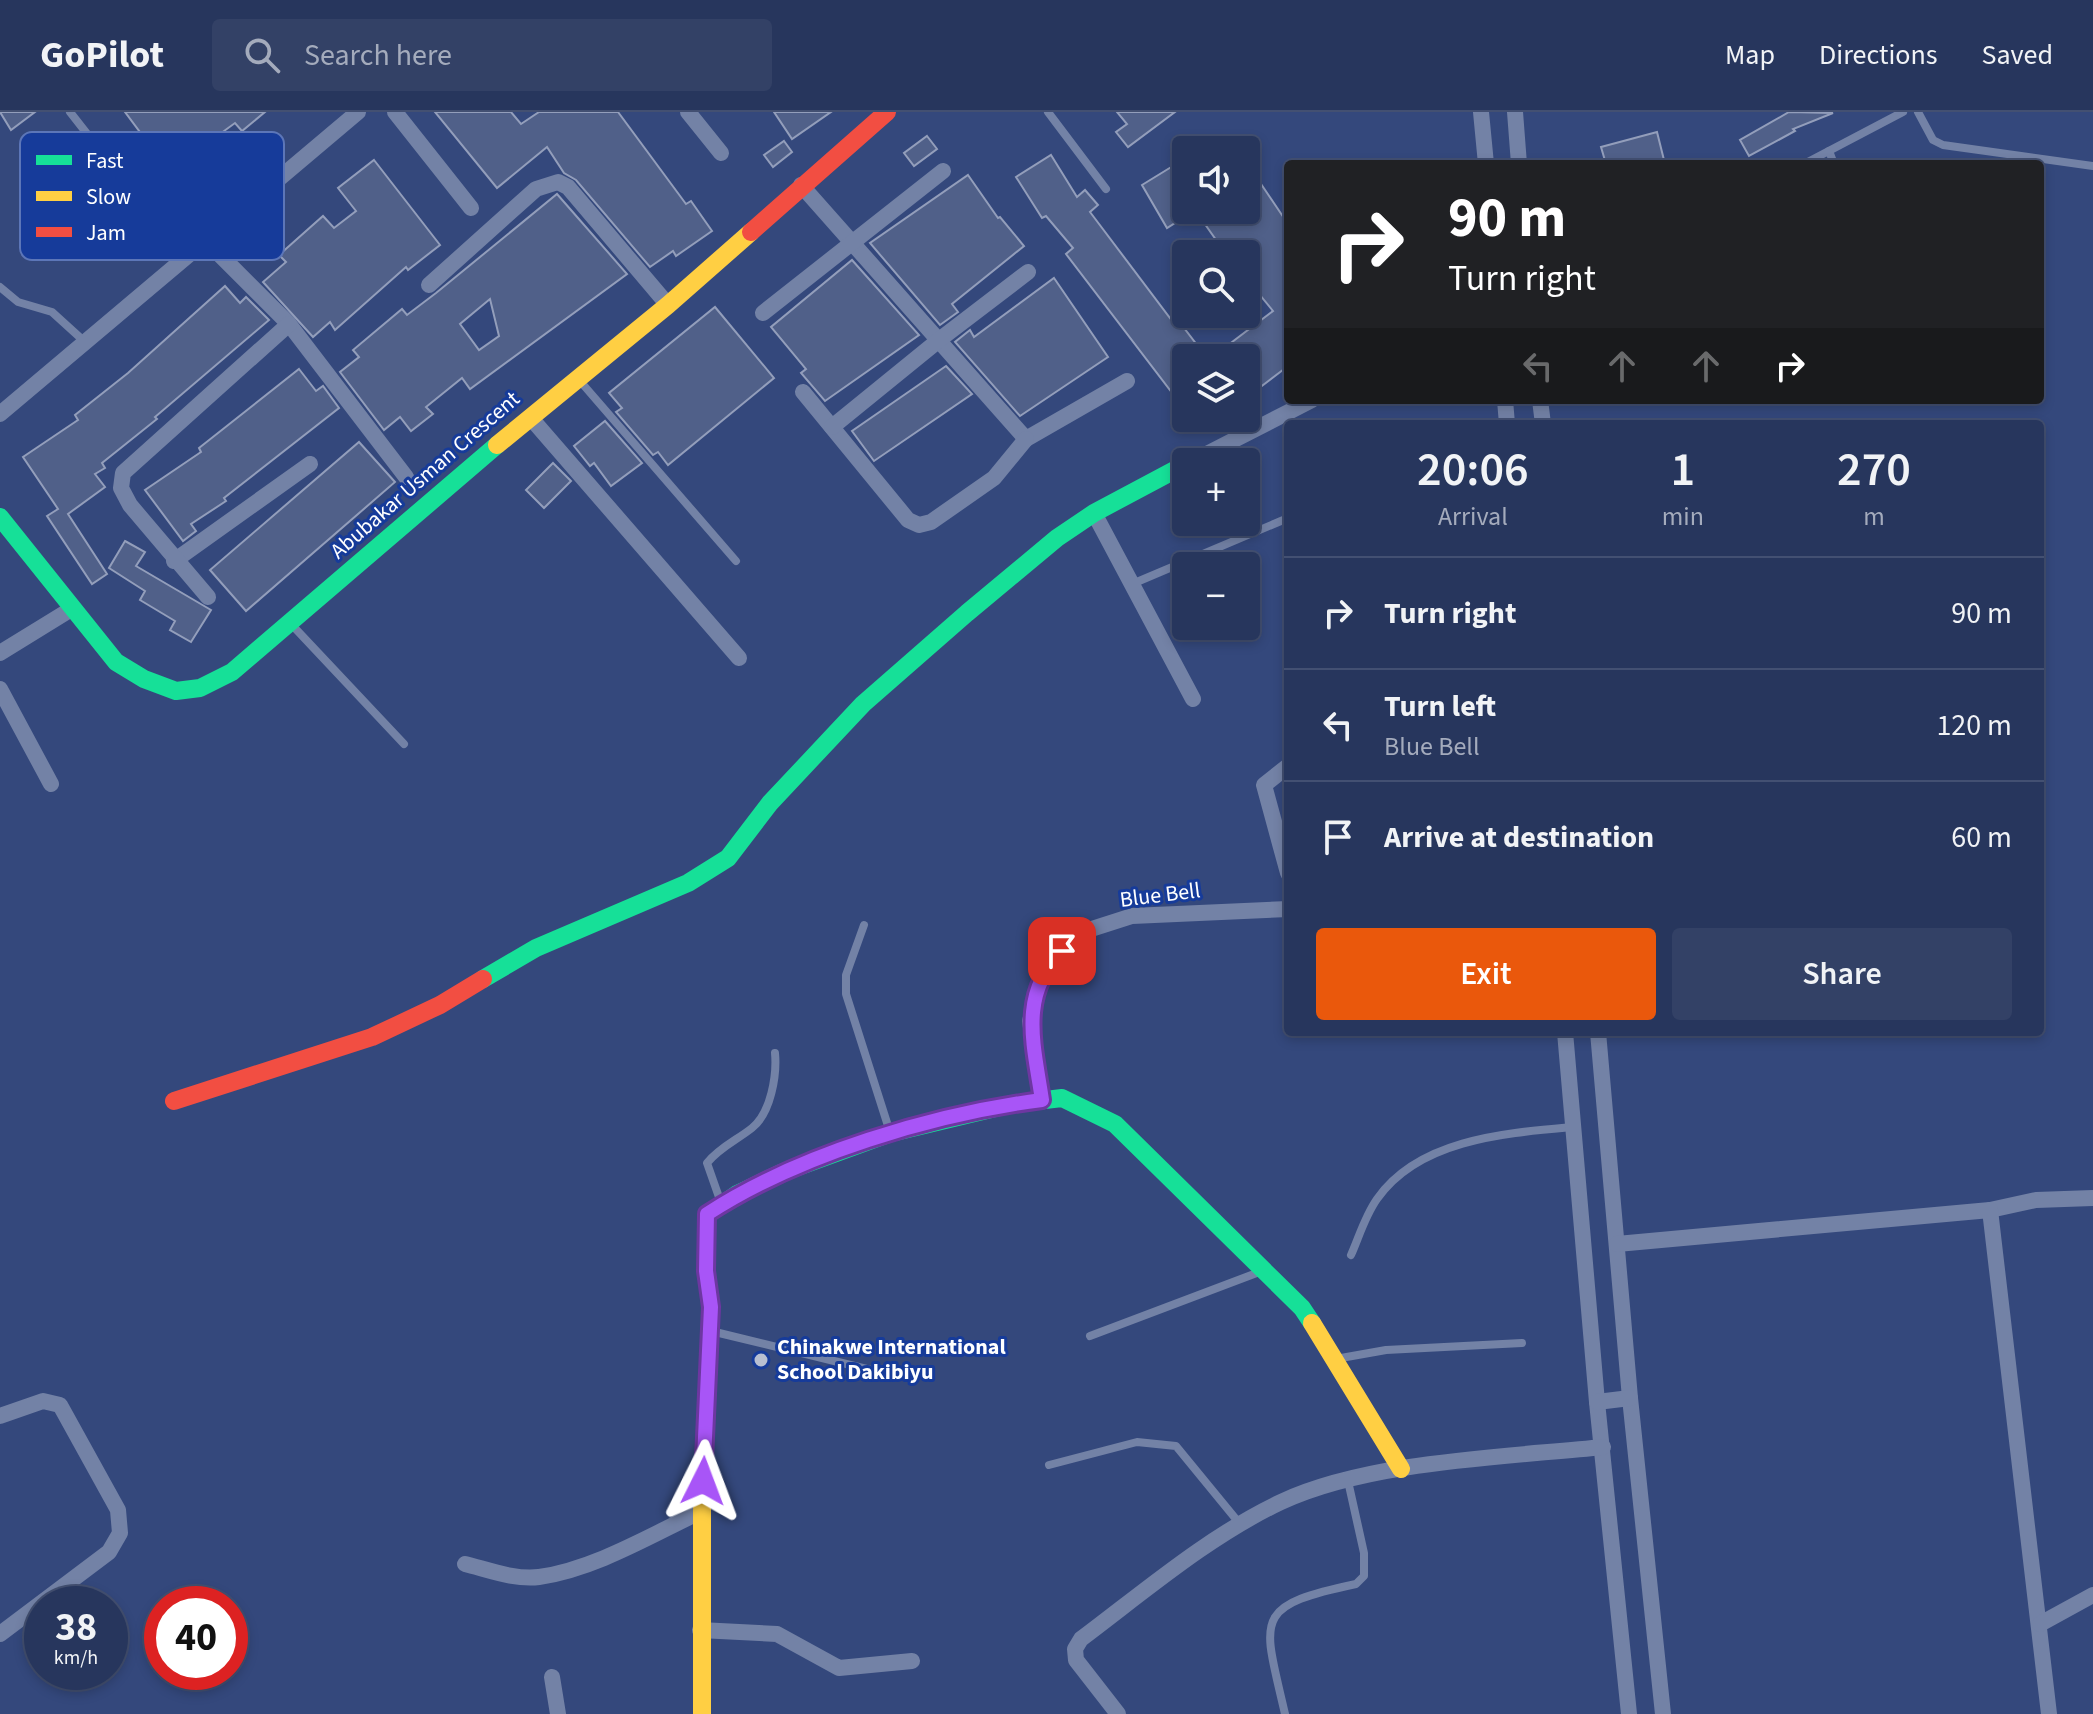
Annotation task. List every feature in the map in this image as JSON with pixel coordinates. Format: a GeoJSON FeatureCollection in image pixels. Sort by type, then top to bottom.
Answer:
{"type":"FeatureCollection","features":[{"type":"Feature","properties":{"kind":"street"},"geometry":{"type":"LineString","coordinates":[[284,175],[358,112]]}},
{"type":"Feature","properties":{"kind":"street"},"geometry":{"type":"LineString","coordinates":[[395,112],[471,208]]}},
{"type":"Feature","properties":{"kind":"street"},"geometry":{"type":"LineString","coordinates":[[688,112],[721,153]]}},
{"type":"Feature","properties":{"kind":"street","name":"Abubakar Usman Crescent"},"geometry":{"type":"LineString","coordinates":[[0,517],[116,662],[144,679],[176,691],[200,688],[232,672],[577,377],[668,305],[887,112]]}},
{"type":"Feature","properties":{"kind":"street"},"geometry":{"type":"LineString","coordinates":[[1481,112],[1486,160]]}},
{"type":"Feature","properties":{"kind":"street"},"geometry":{"type":"LineString","coordinates":[[1515,112],[1519,160]]}},
{"type":"Feature","properties":{"kind":"street"},"geometry":{"type":"LineString","coordinates":[[763,313],[943,171]]}},
{"type":"Feature","properties":{"kind":"street"},"geometry":{"type":"LineString","coordinates":[[429,285],[536,189],[558,182],[568,187],[668,305]]}},
{"type":"Feature","properties":{"kind":"street"},"geometry":{"type":"LineString","coordinates":[[801,185],[1026,439]]}},
{"type":"Feature","properties":{"kind":"street"},"geometry":{"type":"LineString","coordinates":[[0,414],[183,260]]}},
{"type":"Feature","properties":{"kind":"street"},"geometry":{"type":"LineString","coordinates":[[225,260],[289,324],[406,477]]}},
{"type":"Feature","properties":{"kind":"street"},"geometry":{"type":"LineString","coordinates":[[832,427],[1028,272]]}},
{"type":"Feature","properties":{"kind":"street"},"geometry":{"type":"LineString","coordinates":[[208,597],[174,561],[130,505],[121,488],[123,473],[289,324]]}},
{"type":"Feature","properties":{"kind":"street"},"geometry":{"type":"LineString","coordinates":[[803,392],[908,520],[919,525],[931,522],[994,478],[1026,439],[1127,381]]}},
{"type":"Feature","properties":{"kind":"street"},"geometry":{"type":"LineString","coordinates":[[1218,448],[1304,404]]}},
{"type":"Feature","properties":{"kind":"street"},"geometry":{"type":"LineString","coordinates":[[530,417],[739,658]]}},
{"type":"Feature","properties":{"kind":"street"},"geometry":{"type":"LineString","coordinates":[[174,561],[310,464]]}},
{"type":"Feature","properties":{"kind":"street"},"geometry":{"type":"LineString","coordinates":[[174,1101],[372,1037],[440,1005],[536,948],[688,883],[728,858],[752,823],[863,704],[1023,566],[1094,513],[1172,472]]}},
{"type":"Feature","properties":{"kind":"street"},"geometry":{"type":"LineString","coordinates":[[1094,513],[1193,699]]}},
{"type":"Feature","properties":{"kind":"street"},"geometry":{"type":"LineString","coordinates":[[0,653],[73,608]]}},
{"type":"Feature","properties":{"kind":"street"},"geometry":{"type":"LineString","coordinates":[[0,689],[51,784]]}},
{"type":"Feature","properties":{"kind":"street"},"geometry":{"type":"LineString","coordinates":[[1284,769],[1264,785],[1284,858]]}},
{"type":"Feature","properties":{"kind":"street","name":"Blue Bell"},"geometry":{"type":"LineString","coordinates":[[1042,1100],[1030,1021],[1045,968],[1079,933],[1132,916],[1284,909]]}},
{"type":"Feature","properties":{"kind":"street"},"geometry":{"type":"LineString","coordinates":[[1565,1036],[1597,1402],[1629,1714]]}},
{"type":"Feature","properties":{"kind":"street"},"geometry":{"type":"LineString","coordinates":[[1598,1036],[1630,1398],[1663,1714]]}},
{"type":"Feature","properties":{"kind":"street"},"geometry":{"type":"LineString","coordinates":[[702,1714],[702,1511],[711,1307],[706,1271],[707,1214],[781,1173],[891,1133],[1012,1104],[1062,1098],[1115,1124],[1302,1308],[1401,1469]]}},
{"type":"Feature","properties":{"kind":"street"},"geometry":{"type":"LineString","coordinates":[[1617,1244],[1990,1210],[2036,1200],[2093,1198]]}},
{"type":"Feature","properties":{"kind":"street"},"geometry":{"type":"LineString","coordinates":[[1990,1210],[2049,1714]]}},
{"type":"Feature","properties":{"kind":"street"},"geometry":{"type":"LineString","coordinates":[[1597,1402],[1630,1398]]}},
{"type":"Feature","properties":{"kind":"street"},"geometry":{"type":"LineString","coordinates":[[0,1416],[5,1417],[43,1401],[60,1405],[118,1510],[120,1533],[109,1552],[0,1634]]}},
{"type":"Feature","properties":{"kind":"street"},"geometry":{"type":"LineString","coordinates":[[1118,1714],[1076,1660],[1075,1649],[1081,1639],[1240,1524],[1283,1501],[1401,1469],[1603,1447]]}},
{"type":"Feature","properties":{"kind":"street"},"geometry":{"type":"LineString","coordinates":[[465,1564],[516,1577],[538,1577],[600,1558],[702,1511]]}},
{"type":"Feature","properties":{"kind":"street"},"geometry":{"type":"LineString","coordinates":[[2040,1624],[2093,1595]]}},
{"type":"Feature","properties":{"kind":"street"},"geometry":{"type":"LineString","coordinates":[[700,1630],[777,1634],[839,1668],[912,1661]]}},
{"type":"Feature","properties":{"kind":"street"},"geometry":{"type":"LineString","coordinates":[[552,1677],[558,1714]]}},
{"type":"Feature","properties":{"kind":"lane"},"geometry":{"type":"LineString","coordinates":[[70,112],[86,132]]}},
{"type":"Feature","properties":{"kind":"lane"},"geometry":{"type":"LineString","coordinates":[[1048,112],[1106,189]]}},
{"type":"Feature","properties":{"kind":"lane"},"geometry":{"type":"LineString","coordinates":[[1812,160],[1903,112]]}},
{"type":"Feature","properties":{"kind":"lane"},"geometry":{"type":"LineString","coordinates":[[1918,112],[1933,140],[1943,145],[2093,166]]}},
{"type":"Feature","properties":{"kind":"lane"},"geometry":{"type":"LineString","coordinates":[[1829,151],[1832,160]]}},
{"type":"Feature","properties":{"kind":"lane"},"geometry":{"type":"LineString","coordinates":[[174,260],[177,265]]}},
{"type":"Feature","properties":{"kind":"lane"},"geometry":{"type":"LineString","coordinates":[[0,287],[18,302],[52,312],[86,342]]}},
{"type":"Feature","properties":{"kind":"lane"},"geometry":{"type":"LineString","coordinates":[[577,377],[736,561]]}},
{"type":"Feature","properties":{"kind":"lane"},"geometry":{"type":"LineString","coordinates":[[1132,584],[1284,520]]}},
{"type":"Feature","properties":{"kind":"lane"},"geometry":{"type":"LineString","coordinates":[[290,623],[404,744]]}},
{"type":"Feature","properties":{"kind":"lane"},"geometry":{"type":"LineString","coordinates":[[864,925],[846,975],[846,994],[891,1133]]}},
{"type":"Feature","properties":{"kind":"lane"},"geometry":{"type":"LineString","coordinates":[[721,1204],[707,1163],[715,1153],[756,1126],[773,1088],[775,1053]]}},
{"type":"Feature","properties":{"kind":"lane"},"geometry":{"type":"LineString","coordinates":[[1351,1255],[1377,1199],[1409,1165],[1446,1150],[1508,1133],[1573,1127]]}},
{"type":"Feature","properties":{"kind":"lane"},"geometry":{"type":"LineString","coordinates":[[1090,1336],[1263,1271]]}},
{"type":"Feature","properties":{"kind":"lane"},"geometry":{"type":"LineString","coordinates":[[710,1331],[871,1370]]}},
{"type":"Feature","properties":{"kind":"lane"},"geometry":{"type":"LineString","coordinates":[[1336,1359],[1386,1350],[1522,1343]]}},
{"type":"Feature","properties":{"kind":"lane"},"geometry":{"type":"LineString","coordinates":[[1049,1465],[1137,1442],[1176,1446],[1240,1524]]}},
{"type":"Feature","properties":{"kind":"lane"},"geometry":{"type":"LineString","coordinates":[[1285,1714],[1267,1639],[1272,1621],[1288,1602],[1356,1584],[1364,1576],[1364,1553],[1348,1481]]}},
{"type":"Feature","properties":{"kind":"building"},"geometry":{"type":"Polygon","coordinates":[[[0,112],[35,112],[11,130],[0,112]]]}},
{"type":"Feature","properties":{"kind":"building"},"geometry":{"type":"Polygon","coordinates":[[[125,112],[265,112],[242,131],[235,123],[223,132],[140,132],[125,112]]]}},
{"type":"Feature","properties":{"kind":"building"},"geometry":{"type":"Polygon","coordinates":[[[435,112],[511,112],[521,124],[539,112],[618,112],[686,204],[691,201],[712,231],[676,256],[673,251],[650,267],[576,180],[564,173],[547,147],[497,188],[435,112]]]}},
{"type":"Feature","properties":{"kind":"building"},"geometry":{"type":"Polygon","coordinates":[[[774,112],[831,112],[792,139],[774,112]]]}},
{"type":"Feature","properties":{"kind":"building"},"geometry":{"type":"Polygon","coordinates":[[[1117,112],[1175,112],[1128,147],[1116,132],[1127,124],[1117,112]]]}},
{"type":"Feature","properties":{"kind":"building"},"geometry":{"type":"Polygon","coordinates":[[[1789,112],[1833,113],[1793,129],[1795,131],[1749,156],[1740,140],[1789,112]]]}},
{"type":"Feature","properties":{"kind":"building"},"geometry":{"type":"Polygon","coordinates":[[[1657,132],[1664,160],[1605,160],[1601,147],[1657,132]]]}},
{"type":"Feature","properties":{"kind":"building"},"geometry":{"type":"Polygon","coordinates":[[[927,136],[937,149],[914,166],[904,153],[927,136]]]}},
{"type":"Feature","properties":{"kind":"building"},"geometry":{"type":"Polygon","coordinates":[[[784,141],[792,152],[773,167],[764,155],[784,141]]]}},
{"type":"Feature","properties":{"kind":"building"},"geometry":{"type":"Polygon","coordinates":[[[1051,155],[1077,197],[1085,190],[1098,205],[1090,212],[1170,318],[1172,316],[1172,328],[1184,328],[1196,344],[1172,344],[1172,393],[1066,254],[1073,248],[1046,216],[1042,218],[1016,177],[1051,155]]]}},
{"type":"Feature","properties":{"kind":"building"},"geometry":{"type":"Polygon","coordinates":[[[374,160],[440,245],[408,270],[406,267],[335,330],[330,322],[313,337],[263,282],[286,262],[284,251],[323,216],[334,228],[356,211],[338,188],[374,160]]]}},
{"type":"Feature","properties":{"kind":"building"},"geometry":{"type":"Polygon","coordinates":[[[1172,167],[1173,224],[1167,228],[1142,185],[1172,167]]]}},
{"type":"Feature","properties":{"kind":"building"},"geometry":{"type":"Polygon","coordinates":[[[968,175],[998,218],[1024,246],[952,304],[958,312],[940,325],[870,243],[968,175]]]}},
{"type":"Feature","properties":{"kind":"building"},"geometry":{"type":"Polygon","coordinates":[[[1260,182],[1284,218],[1284,369],[1260,387],[1260,344],[1229,344],[1251,328],[1260,328],[1260,321],[1273,311],[1260,295],[1260,240],[1216,240],[1205,224],[1260,224],[1260,182]]]}},
{"type":"Feature","properties":{"kind":"building"},"geometry":{"type":"Polygon","coordinates":[[[557,194],[627,274],[470,389],[462,378],[426,407],[433,414],[411,431],[400,417],[384,430],[340,372],[359,357],[353,350],[402,309],[407,315],[557,194]],[[490,299],[460,324],[479,350],[499,336],[490,299]]]}},
{"type":"Feature","properties":{"kind":"building"},"geometry":{"type":"Polygon","coordinates":[[[852,260],[919,335],[825,401],[801,373],[806,369],[771,327],[852,260]]]}},
{"type":"Feature","properties":{"kind":"building"},"geometry":{"type":"Polygon","coordinates":[[[1054,278],[1108,357],[1020,416],[955,342],[970,330],[974,337],[1054,278]]]}},
{"type":"Feature","properties":{"kind":"building"},"geometry":{"type":"Polygon","coordinates":[[[225,286],[240,303],[246,297],[269,320],[102,463],[105,468],[95,474],[105,487],[68,514],[107,574],[92,584],[47,516],[58,509],[23,457],[78,420],[75,415],[128,373],[225,286]]]}},
{"type":"Feature","properties":{"kind":"building"},"geometry":{"type":"Polygon","coordinates":[[[715,307],[774,378],[668,465],[658,452],[653,455],[616,412],[622,408],[609,393],[715,307]]]}},
{"type":"Feature","properties":{"kind":"building"},"geometry":{"type":"Polygon","coordinates":[[[946,366],[972,394],[874,461],[852,431],[946,366]]]}},
{"type":"Feature","properties":{"kind":"building"},"geometry":{"type":"Polygon","coordinates":[[[299,369],[316,391],[323,386],[339,408],[224,498],[226,501],[191,524],[196,531],[183,541],[145,490],[201,452],[199,448],[299,369]]]}},
{"type":"Feature","properties":{"kind":"building"},"geometry":{"type":"Polygon","coordinates":[[[605,421],[642,463],[611,486],[594,463],[590,466],[574,446],[605,421]]]}},
{"type":"Feature","properties":{"kind":"building"},"geometry":{"type":"Polygon","coordinates":[[[359,442],[395,482],[246,611],[210,570],[359,442]]]}},
{"type":"Feature","properties":{"kind":"building"},"geometry":{"type":"Polygon","coordinates":[[[553,463],[571,481],[544,508],[526,490],[553,463]]]}},
{"type":"Feature","properties":{"kind":"building"},"geometry":{"type":"Polygon","coordinates":[[[125,541],[145,552],[136,566],[211,610],[191,642],[170,630],[175,621],[140,600],[145,591],[109,568],[125,541]]]}},
{"type":"Feature","properties":{"kind":"traffic: fast"},"geometry":{"type":"LineString","coordinates":[[0,517],[116,662],[144,679],[176,691],[200,688],[232,672],[497,445]]}},
{"type":"Feature","properties":{"kind":"traffic: fast"},"geometry":{"type":"LineString","coordinates":[[483,979],[536,948],[688,883],[728,858],[770,803],[863,704],[967,613],[1057,538],[1094,513],[1172,471]]}},
{"type":"Feature","properties":{"kind":"traffic: fast"},"geometry":{"type":"LineString","coordinates":[[707,1215],[737,1194],[781,1173],[891,1133],[1012,1104],[1062,1098],[1115,1124],[1302,1308],[1312,1323]]}},
{"type":"Feature","properties":{"kind":"traffic: slow"},"geometry":{"type":"LineString","coordinates":[[497,445],[668,305],[751,232]]}},
{"type":"Feature","properties":{"kind":"traffic: slow"},"geometry":{"type":"LineString","coordinates":[[702,1714],[702,1511],[711,1307],[706,1271],[707,1215]]}},
{"type":"Feature","properties":{"kind":"traffic: slow"},"geometry":{"type":"LineString","coordinates":[[1312,1323],[1401,1469]]}},
{"type":"Feature","properties":{"kind":"traffic: jam"},"geometry":{"type":"LineString","coordinates":[[751,232],[887,112]]}},
{"type":"Feature","properties":{"kind":"traffic: jam"},"geometry":{"type":"LineString","coordinates":[[174,1101],[372,1037],[440,1005],[483,979]]}},
{"type":"Feature","properties":{"kind":"place","name":"Chinakwe International School Dakibiyu"},"geometry":{"type":"Point","coordinates":[761,1360]}},
{"type":"Feature","properties":{"kind":"route"},"geometry":{"type":"LineString","coordinates":[[703,1481],[711,1307],[706,1271],[707,1214],[737,1194],[781,1173],[891,1133],[1012,1104],[1042,1100],[1030,1021],[1045,968],[1062,951]]}}]}
